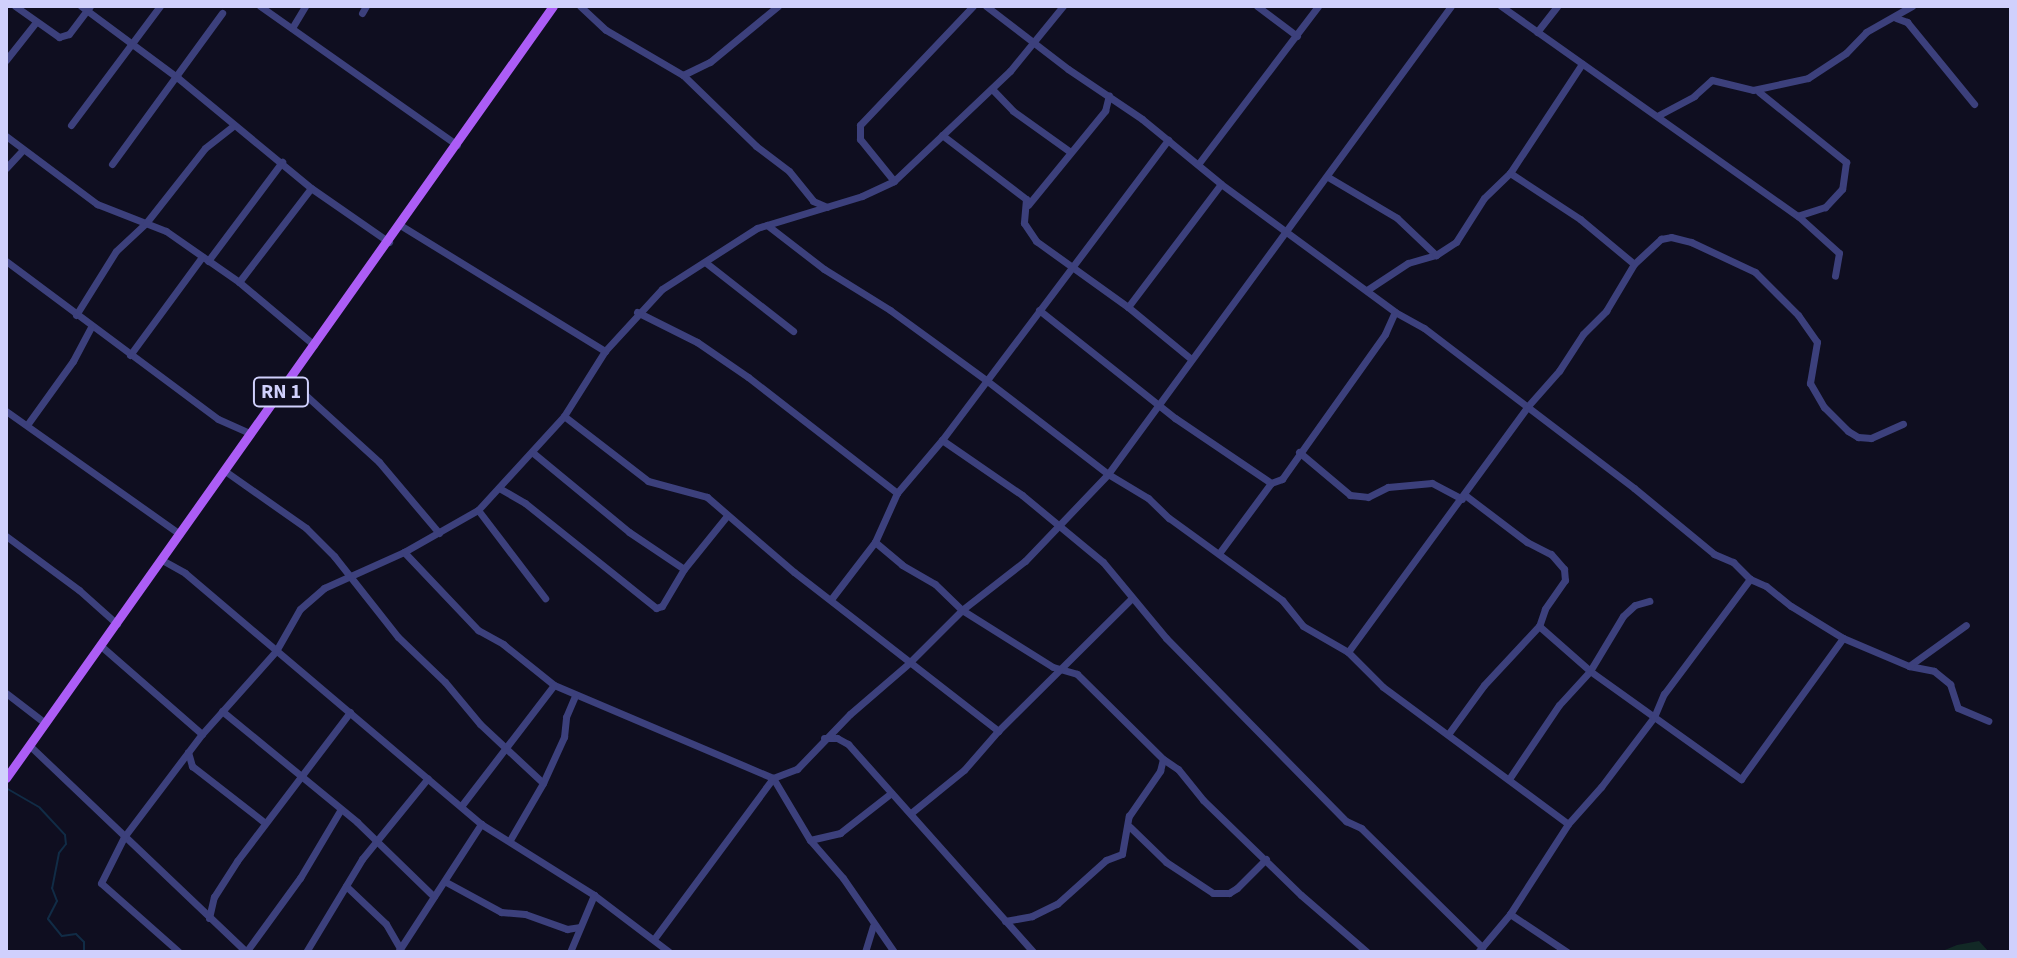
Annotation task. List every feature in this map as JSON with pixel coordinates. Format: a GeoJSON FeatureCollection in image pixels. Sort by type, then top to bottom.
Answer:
{"type":"FeatureCollection","features":[{"type":"Feature","properties":{"kind":"main road","name":"RN 1"},"geometry":{"type":"LineString","coordinates":[[6,778],[389,242],[553,6]]}},
{"type":"Feature","properties":{"kind":"street"},"geometry":{"type":"LineString","coordinates":[[15,6],[49,32],[64,37],[86,8],[178,78],[311,188],[389,242]]}},
{"type":"Feature","properties":{"kind":"street"},"geometry":{"type":"LineString","coordinates":[[71,125],[160,6]]}},
{"type":"Feature","properties":{"kind":"street"},"geometry":{"type":"LineString","coordinates":[[260,6],[457,145]]}},
{"type":"Feature","properties":{"kind":"street"},"geometry":{"type":"LineString","coordinates":[[292,28],[305,6]]}},
{"type":"Feature","properties":{"kind":"street"},"geometry":{"type":"LineString","coordinates":[[580,6],[606,30],[683,75],[756,146],[789,171],[813,201],[827,207]]}},
{"type":"Feature","properties":{"kind":"street"},"geometry":{"type":"LineString","coordinates":[[683,75],[710,62],[778,6]]}},
{"type":"Feature","properties":{"kind":"street"},"geometry":{"type":"LineString","coordinates":[[894,181],[860,139],[860,125],[973,6]]}},
{"type":"Feature","properties":{"kind":"street"},"geometry":{"type":"LineString","coordinates":[[986,6],[1199,163],[1221,184],[1528,406],[1714,554],[1733,562],[1750,579],[1766,586],[1791,606],[1843,638],[1944,677],[1958,708],[1988,721]]}},
{"type":"Feature","properties":{"kind":"street"},"geometry":{"type":"LineString","coordinates":[[179,952],[101,883],[124,837],[202,734],[276,651],[300,609],[324,588],[404,552],[478,510],[564,416],[605,351],[637,312],[662,289],[739,237],[767,225],[885,189],[992,89],[1035,43],[1063,6]]}},
{"type":"Feature","properties":{"kind":"street"},"geometry":{"type":"LineString","coordinates":[[1257,6],[1297,36]]}},
{"type":"Feature","properties":{"kind":"street"},"geometry":{"type":"LineString","coordinates":[[1199,163],[1318,6]]}},
{"type":"Feature","properties":{"kind":"street"},"geometry":{"type":"LineString","coordinates":[[654,939],[773,778],[797,769],[824,738],[909,663],[962,610],[1025,561],[1108,474],[1451,6]]}},
{"type":"Feature","properties":{"kind":"street"},"geometry":{"type":"LineString","coordinates":[[1501,6],[1798,216],[1839,253],[1835,276]]}},
{"type":"Feature","properties":{"kind":"street"},"geometry":{"type":"LineString","coordinates":[[1537,32],[1557,6]]}},
{"type":"Feature","properties":{"kind":"street"},"geometry":{"type":"LineString","coordinates":[[1753,90],[1808,78],[1835,61],[1866,32],[1896,18],[1912,6]]}},
{"type":"Feature","properties":{"kind":"street"},"geometry":{"type":"LineString","coordinates":[[112,164],[178,78],[222,13]]}},
{"type":"Feature","properties":{"kind":"street"},"geometry":{"type":"LineString","coordinates":[[1896,18],[1907,22],[1974,104]]}},
{"type":"Feature","properties":{"kind":"street"},"geometry":{"type":"LineString","coordinates":[[6,60],[36,22]]}},
{"type":"Feature","properties":{"kind":"street"},"geometry":{"type":"LineString","coordinates":[[1367,290],[1408,263],[1436,255],[1456,242],[1484,198],[1510,173],[1582,64]]}},
{"type":"Feature","properties":{"kind":"street"},"geometry":{"type":"LineString","coordinates":[[1659,115],[1694,96],[1712,80],[1767,95],[1846,162],[1842,189],[1825,207],[1798,216]]}},
{"type":"Feature","properties":{"kind":"street"},"geometry":{"type":"LineString","coordinates":[[992,89],[1013,111],[1069,151]]}},
{"type":"Feature","properties":{"kind":"street"},"geometry":{"type":"LineString","coordinates":[[1109,95],[1105,111],[1069,151],[1028,205],[1024,223],[1027,233],[1065,260],[1072,269],[1128,307],[1191,359]]}},
{"type":"Feature","properties":{"kind":"street"},"geometry":{"type":"LineString","coordinates":[[76,315],[116,251],[146,223],[205,148],[233,126]]}},
{"type":"Feature","properties":{"kind":"street"},"geometry":{"type":"LineString","coordinates":[[942,135],[1020,194],[1028,205]]}},
{"type":"Feature","properties":{"kind":"street"},"geometry":{"type":"LineString","coordinates":[[6,136],[97,204],[166,231],[239,282],[314,345]]}},
{"type":"Feature","properties":{"kind":"street"},"geometry":{"type":"LineString","coordinates":[[832,598],[875,542],[897,493],[942,440],[1168,140]]}},
{"type":"Feature","properties":{"kind":"street"},"geometry":{"type":"LineString","coordinates":[[6,168],[23,150]]}},
{"type":"Feature","properties":{"kind":"street"},"geometry":{"type":"LineString","coordinates":[[130,355],[282,162]]}},
{"type":"Feature","properties":{"kind":"street"},"geometry":{"type":"LineString","coordinates":[[1510,173],[1580,219],[1634,264]]}},
{"type":"Feature","properties":{"kind":"street"},"geometry":{"type":"LineString","coordinates":[[1328,177],[1397,218],[1436,255]]}},
{"type":"Feature","properties":{"kind":"street"},"geometry":{"type":"LineString","coordinates":[[1128,307],[1221,184]]}},
{"type":"Feature","properties":{"kind":"street"},"geometry":{"type":"LineString","coordinates":[[239,282],[311,188]]}},
{"type":"Feature","properties":{"kind":"street"},"geometry":{"type":"LineString","coordinates":[[400,225],[605,351]]}},
{"type":"Feature","properties":{"kind":"street"},"geometry":{"type":"LineString","coordinates":[[767,225],[824,269],[890,310],[986,380],[1108,474],[1148,498],[1169,518],[1220,552],[1282,600],[1303,626],[1348,652],[1383,687],[1568,824]]}},
{"type":"Feature","properties":{"kind":"street"},"geometry":{"type":"LineString","coordinates":[[1348,652],[1371,624],[1401,575],[1463,497],[1528,406],[1559,371],[1583,334],[1606,311],[1634,264],[1652,244],[1671,237],[1691,242],[1755,272],[1815,336],[1817,348],[1810,383],[1837,422],[1858,437],[1871,438],[1903,424]]}},
{"type":"Feature","properties":{"kind":"street"},"geometry":{"type":"LineString","coordinates":[[6,261],[218,419],[251,434]]}},
{"type":"Feature","properties":{"kind":"street"},"geometry":{"type":"LineString","coordinates":[[705,262],[793,331]]}},
{"type":"Feature","properties":{"kind":"street"},"geometry":{"type":"LineString","coordinates":[[1039,310],[1158,404],[1271,483]]}},
{"type":"Feature","properties":{"kind":"street"},"geometry":{"type":"LineString","coordinates":[[637,312],[697,342],[748,377],[897,493]]}},
{"type":"Feature","properties":{"kind":"street"},"geometry":{"type":"LineString","coordinates":[[1220,552],[1271,483],[1282,479],[1385,334],[1395,312]]}},
{"type":"Feature","properties":{"kind":"street"},"geometry":{"type":"LineString","coordinates":[[27,425],[73,361],[91,327]]}},
{"type":"Feature","properties":{"kind":"street"},"geometry":{"type":"LineString","coordinates":[[289,380],[379,462],[439,533]]}},
{"type":"Feature","properties":{"kind":"street"},"geometry":{"type":"LineString","coordinates":[[6,411],[157,521],[180,534]]}},
{"type":"Feature","properties":{"kind":"street"},"geometry":{"type":"LineString","coordinates":[[564,416],[648,481],[707,497],[720,507],[726,517],[998,731]]}},
{"type":"Feature","properties":{"kind":"street"},"geometry":{"type":"LineString","coordinates":[[942,440],[1061,525],[1103,562],[1131,599],[1346,821],[1361,828],[1480,950],[1510,914],[1568,824],[1601,787],[1654,717],[1664,694],[1750,579]]}},
{"type":"Feature","properties":{"kind":"street"},"geometry":{"type":"LineString","coordinates":[[532,452],[629,532],[684,569]]}},
{"type":"Feature","properties":{"kind":"street"},"geometry":{"type":"LineString","coordinates":[[1299,452],[1350,495],[1368,497],[1388,487],[1432,483],[1463,497],[1527,542],[1551,554],[1564,569],[1565,580],[1545,609],[1539,626],[1484,685],[1449,733]]}},
{"type":"Feature","properties":{"kind":"street"},"geometry":{"type":"LineString","coordinates":[[225,471],[306,528],[334,556],[398,637],[507,751],[543,783]]}},
{"type":"Feature","properties":{"kind":"street"},"geometry":{"type":"LineString","coordinates":[[499,488],[525,503],[649,606],[662,606],[684,569],[726,517]]}},
{"type":"Feature","properties":{"kind":"street"},"geometry":{"type":"LineString","coordinates":[[478,510],[545,598]]}},
{"type":"Feature","properties":{"kind":"street"},"geometry":{"type":"LineString","coordinates":[[6,536],[79,590],[117,624]]}},
{"type":"Feature","properties":{"kind":"street"},"geometry":{"type":"LineString","coordinates":[[875,542],[893,559],[935,584],[962,610],[1087,682],[1163,759],[1178,769],[1203,800],[1301,895],[1367,952]]}},
{"type":"Feature","properties":{"kind":"street"},"geometry":{"type":"LineString","coordinates":[[404,552],[478,630],[503,644],[554,685],[773,778],[810,840],[843,878],[873,926],[894,952]]}},
{"type":"Feature","properties":{"kind":"street"},"geometry":{"type":"LineString","coordinates":[[162,560],[185,573],[481,824],[594,895],[654,939],[664,950]]}},
{"type":"Feature","properties":{"kind":"street"},"geometry":{"type":"LineString","coordinates":[[911,813],[964,770],[998,731],[1131,599]]}},
{"type":"Feature","properties":{"kind":"street"},"geometry":{"type":"LineString","coordinates":[[1509,779],[1559,705],[1590,671],[1623,616],[1635,605],[1649,601]]}},
{"type":"Feature","properties":{"kind":"street"},"geometry":{"type":"LineString","coordinates":[[1909,666],[1966,625]]}},
{"type":"Feature","properties":{"kind":"street"},"geometry":{"type":"LineString","coordinates":[[1539,626],[1590,671],[1741,779],[1843,638]]}},
{"type":"Feature","properties":{"kind":"street"},"geometry":{"type":"LineString","coordinates":[[101,646],[202,734]]}},
{"type":"Feature","properties":{"kind":"street"},"geometry":{"type":"LineString","coordinates":[[462,805],[507,751],[554,685]]}},
{"type":"Feature","properties":{"kind":"street"},"geometry":{"type":"LineString","coordinates":[[6,693],[45,723]]}},
{"type":"Feature","properties":{"kind":"street"},"geometry":{"type":"LineString","coordinates":[[510,840],[543,783],[564,737],[566,717],[575,696]]}},
{"type":"Feature","properties":{"kind":"street"},"geometry":{"type":"LineString","coordinates":[[222,711],[341,809],[434,897]]}},
{"type":"Feature","properties":{"kind":"street"},"geometry":{"type":"LineString","coordinates":[[209,918],[214,897],[264,822],[350,712]]}},
{"type":"Feature","properties":{"kind":"street"},"geometry":{"type":"LineString","coordinates":[[824,738],[837,738],[848,744],[1033,952]]}},
{"type":"Feature","properties":{"kind":"street"},"geometry":{"type":"LineString","coordinates":[[29,745],[246,952],[300,878],[341,809]]}},
{"type":"Feature","properties":{"kind":"street"},"geometry":{"type":"LineString","coordinates":[[188,752],[192,766],[264,822]]}},
{"type":"Feature","properties":{"kind":"street"},"geometry":{"type":"LineString","coordinates":[[1005,921],[1032,916],[1057,904],[1106,860],[1122,854],[1129,816],[1160,771],[1163,759]]}},
{"type":"Feature","properties":{"kind":"street"},"geometry":{"type":"LineString","coordinates":[[306,952],[376,840],[428,778]]}},
{"type":"Feature","properties":{"kind":"street"},"geometry":{"type":"LineString","coordinates":[[810,840],[840,833],[891,793]]}},
{"type":"Feature","properties":{"kind":"street"},"geometry":{"type":"LineString","coordinates":[[346,886],[386,924],[399,950],[446,882],[467,840],[481,824]]}},
{"type":"Feature","properties":{"kind":"street"},"geometry":{"type":"LineString","coordinates":[[1129,824],[1135,836],[1147,842],[1166,862],[1213,893],[1229,893],[1237,888],[1266,859]]}},
{"type":"Feature","properties":{"kind":"street"},"geometry":{"type":"LineString","coordinates":[[446,882],[501,912],[525,914],[567,929],[579,927]]}},
{"type":"Feature","properties":{"kind":"street"},"geometry":{"type":"LineString","coordinates":[[570,952],[594,895]]}},
{"type":"Feature","properties":{"kind":"street"},"geometry":{"type":"LineString","coordinates":[[1510,914],[1567,952]]}},
{"type":"Feature","properties":{"kind":"street"},"geometry":{"type":"LineString","coordinates":[[865,952],[873,926]]}},
{"type":"Feature","properties":{"kind":"green space"},"geometry":{"type":"Polygon","coordinates":[[[1979,941],[1989,952],[1940,952],[1957,945],[1979,941]]]}},
{"type":"Feature","properties":{"kind":"waterway"},"geometry":{"type":"LineString","coordinates":[[6,788],[40,808],[65,835],[66,844],[59,853],[52,888],[57,901],[48,919],[62,936],[76,934],[84,942],[84,952]]}}]}
